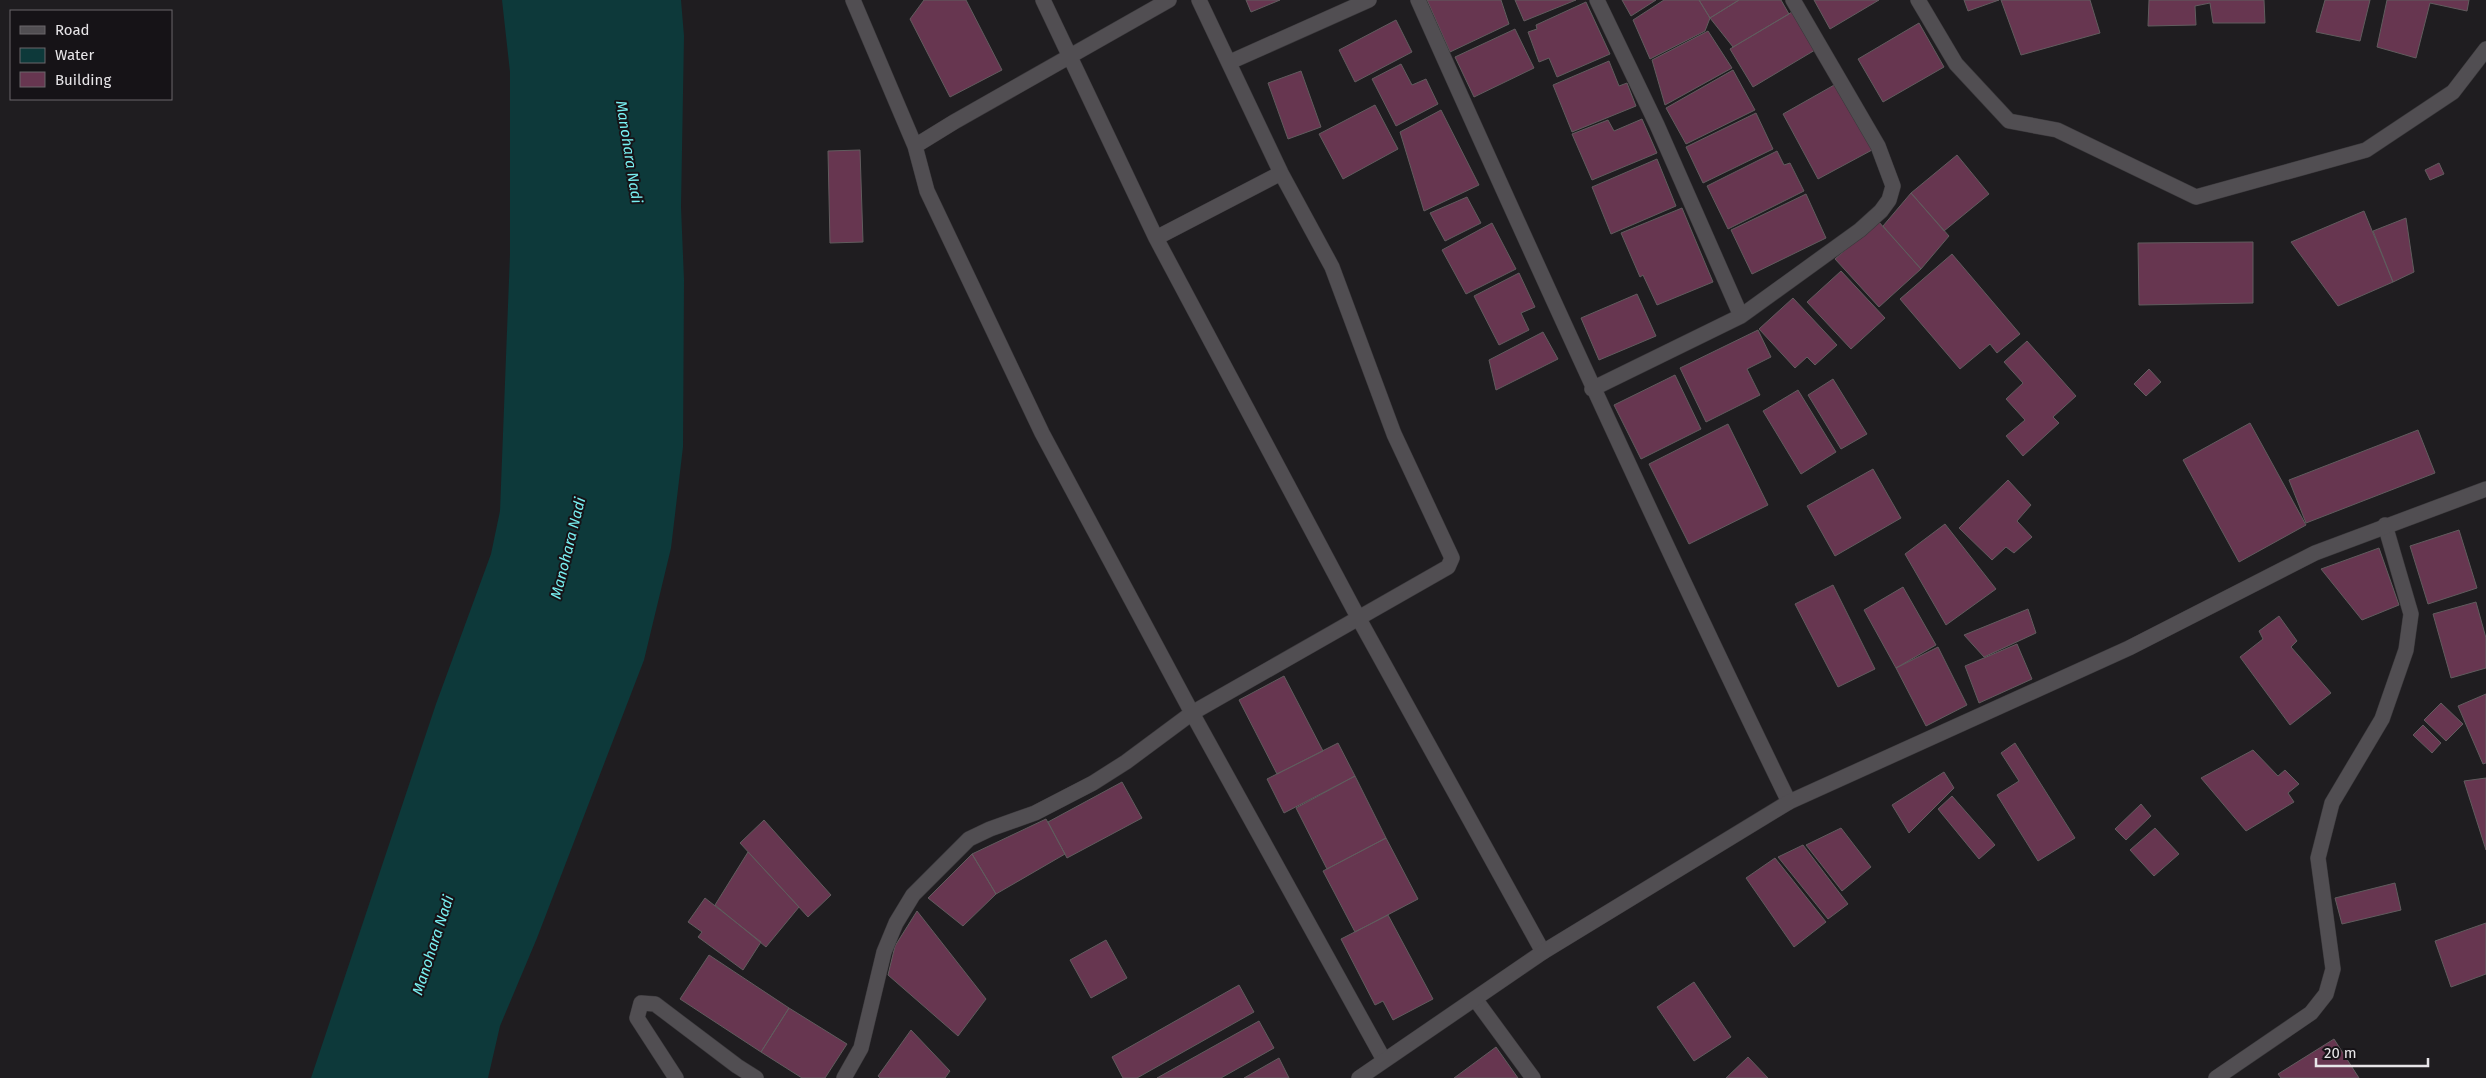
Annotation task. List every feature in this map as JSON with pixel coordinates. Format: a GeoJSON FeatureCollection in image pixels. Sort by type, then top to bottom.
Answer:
{"type":"FeatureCollection","features":[{"type":"Feature","properties":{"kind":"street"},"geometry":{"type":"LineString","coordinates":[[853,0],[915,146],[927,190],[1042,433],[1192,713],[1384,1060]]}},
{"type":"Feature","properties":{"kind":"street"},"geometry":{"type":"LineString","coordinates":[[1043,0],[1156,238],[1359,619],[1543,952]]}},
{"type":"Feature","properties":{"kind":"street"},"geometry":{"type":"LineString","coordinates":[[915,146],[1169,0]]}},
{"type":"Feature","properties":{"kind":"street"},"geometry":{"type":"LineString","coordinates":[[844,1078],[861,1048],[884,952],[896,923],[918,889],[970,839],[990,829],[1035,813],[1093,783],[1126,762],[1192,713],[1448,568],[1452,558],[1394,434],[1332,267],[1281,173],[1199,0]]}},
{"type":"Feature","properties":{"kind":"street"},"geometry":{"type":"LineString","coordinates":[[1230,62],[1369,0]]}},
{"type":"Feature","properties":{"kind":"street"},"geometry":{"type":"LineString","coordinates":[[1418,0],[1592,389],[1696,612],[1789,802]]}},
{"type":"Feature","properties":{"kind":"street"},"geometry":{"type":"LineString","coordinates":[[1598,0],[1657,125],[1741,316]]}},
{"type":"Feature","properties":{"kind":"street"},"geometry":{"type":"LineString","coordinates":[[1592,389],[1741,316],[1860,230],[1881,211],[1888,200],[1892,186],[1878,146],[1793,0]]}},
{"type":"Feature","properties":{"kind":"street"},"geometry":{"type":"LineString","coordinates":[[1918,0],[1956,64],[2009,121],[2057,130],[2196,197],[2366,150],[2453,92],[2486,49]]}},
{"type":"Feature","properties":{"kind":"street"},"geometry":{"type":"LineString","coordinates":[[1156,238],[1281,173]]}},
{"type":"Feature","properties":{"kind":"street"},"geometry":{"type":"LineString","coordinates":[[1359,1078],[1543,952],[1789,802],[2129,648],[2315,553],[2385,525],[2486,489]]}},
{"type":"Feature","properties":{"kind":"street"},"geometry":{"type":"LineString","coordinates":[[2216,1078],[2311,1012],[2326,994],[2333,969],[2318,858],[2332,803],[2382,718],[2406,650],[2411,614],[2385,525]]}},
{"type":"Feature","properties":{"kind":"street"},"geometry":{"type":"LineString","coordinates":[[1475,1000],[1533,1078]]}},
{"type":"Feature","properties":{"kind":"street"},"geometry":{"type":"LineString","coordinates":[[676,1078],[637,1018],[641,1003],[655,1004],[737,1066],[756,1078]]}},
{"type":"Feature","properties":{"kind":"water","name":"Manohara Nadi"},"geometry":{"type":"Polygon","coordinates":[[[502,0],[681,0],[684,36],[681,207],[684,280],[683,447],[671,548],[644,660],[537,938],[500,1026],[488,1078],[311,1078],[436,704],[491,554],[500,511],[510,254],[510,72],[502,0]]]}},
{"type":"Feature","properties":{"kind":"building"},"geometry":{"type":"Polygon","coordinates":[[[924,0],[966,0],[1002,70],[950,97],[910,19],[924,0]]]}},
{"type":"Feature","properties":{"kind":"building"},"geometry":{"type":"Polygon","coordinates":[[[1246,0],[1280,0],[1251,12],[1246,0]]]}},
{"type":"Feature","properties":{"kind":"building"},"geometry":{"type":"Polygon","coordinates":[[[1427,0],[1501,0],[1509,24],[1450,52],[1427,0]]]}},
{"type":"Feature","properties":{"kind":"building"},"geometry":{"type":"Polygon","coordinates":[[[1515,0],[1576,0],[1524,21],[1515,0]]]}},
{"type":"Feature","properties":{"kind":"building"},"geometry":{"type":"Polygon","coordinates":[[[1622,0],[1656,0],[1631,16],[1622,0]]]}},
{"type":"Feature","properties":{"kind":"building"},"geometry":{"type":"Polygon","coordinates":[[[1664,0],[1699,0],[1710,18],[1705,31],[1650,59],[1633,20],[1664,0]]]}},
{"type":"Feature","properties":{"kind":"building"},"geometry":{"type":"Polygon","coordinates":[[[1699,0],[1739,0],[1710,18],[1699,0]]]}},
{"type":"Feature","properties":{"kind":"building"},"geometry":{"type":"Polygon","coordinates":[[[1739,0],[1781,0],[1789,14],[1733,47],[1710,18],[1739,0]]]}},
{"type":"Feature","properties":{"kind":"building"},"geometry":{"type":"Polygon","coordinates":[[[1814,0],[1879,0],[1830,29],[1814,0]]]}},
{"type":"Feature","properties":{"kind":"building"},"geometry":{"type":"Polygon","coordinates":[[[1964,0],[1999,0],[1968,11],[1964,0]]]}},
{"type":"Feature","properties":{"kind":"building"},"geometry":{"type":"Polygon","coordinates":[[[2001,0],[2090,0],[2100,33],[2021,55],[2001,0]]]}},
{"type":"Feature","properties":{"kind":"building"},"geometry":{"type":"Polygon","coordinates":[[[2149,0],[2264,0],[2265,23],[2213,23],[2210,3],[2195,6],[2196,25],[2148,26],[2149,0]]]}},
{"type":"Feature","properties":{"kind":"building"},"geometry":{"type":"Polygon","coordinates":[[[2325,0],[2370,0],[2360,41],[2316,32],[2325,0]]]}},
{"type":"Feature","properties":{"kind":"building"},"geometry":{"type":"Polygon","coordinates":[[[2387,0],[2469,0],[2467,11],[2430,3],[2416,58],[2377,47],[2387,0]]]}},
{"type":"Feature","properties":{"kind":"building"},"geometry":{"type":"Polygon","coordinates":[[[1586,2],[1610,54],[1557,77],[1549,58],[1539,62],[1528,32],[1537,29],[1536,25],[1586,2]]]}},
{"type":"Feature","properties":{"kind":"building"},"geometry":{"type":"Polygon","coordinates":[[[1792,12],[1815,50],[1753,87],[1730,49],[1792,12]]]}},
{"type":"Feature","properties":{"kind":"building"},"geometry":{"type":"Polygon","coordinates":[[[1396,20],[1412,52],[1355,82],[1339,50],[1396,20]]]}},
{"type":"Feature","properties":{"kind":"building"},"geometry":{"type":"Polygon","coordinates":[[[1919,23],[1944,67],[1883,102],[1858,59],[1919,23]]]}},
{"type":"Feature","properties":{"kind":"building"},"geometry":{"type":"Polygon","coordinates":[[[1515,29],[1534,68],[1474,97],[1455,57],[1515,29]]]}},
{"type":"Feature","properties":{"kind":"building"},"geometry":{"type":"Polygon","coordinates":[[[1708,31],[1732,68],[1665,105],[1652,60],[1708,31]]]}},
{"type":"Feature","properties":{"kind":"building"},"geometry":{"type":"Polygon","coordinates":[[[1609,61],[1619,86],[1627,83],[1636,106],[1572,132],[1553,85],[1609,61]]]}},
{"type":"Feature","properties":{"kind":"building"},"geometry":{"type":"Polygon","coordinates":[[[1401,64],[1412,85],[1426,79],[1438,104],[1396,126],[1372,79],[1401,64]]]}},
{"type":"Feature","properties":{"kind":"building"},"geometry":{"type":"Polygon","coordinates":[[[1733,70],[1755,110],[1686,144],[1666,108],[1733,70]]]}},
{"type":"Feature","properties":{"kind":"building"},"geometry":{"type":"Polygon","coordinates":[[[1301,71],[1321,127],[1288,139],[1268,83],[1301,71]]]}},
{"type":"Feature","properties":{"kind":"building"},"geometry":{"type":"Polygon","coordinates":[[[1836,84],[1872,150],[1818,179],[1783,114],[1836,84]]]}},
{"type":"Feature","properties":{"kind":"building"},"geometry":{"type":"Polygon","coordinates":[[[1375,105],[1398,149],[1343,179],[1319,134],[1375,105]]]}},
{"type":"Feature","properties":{"kind":"building"},"geometry":{"type":"Polygon","coordinates":[[[1441,110],[1479,185],[1424,211],[1400,132],[1441,110]]]}},
{"type":"Feature","properties":{"kind":"building"},"geometry":{"type":"Polygon","coordinates":[[[1756,113],[1773,149],[1703,183],[1686,147],[1756,113]]]}},
{"type":"Feature","properties":{"kind":"building"},"geometry":{"type":"Polygon","coordinates":[[[1642,119],[1657,153],[1592,180],[1572,134],[1608,120],[1614,131],[1642,119]]]}},
{"type":"Feature","properties":{"kind":"building"},"geometry":{"type":"Polygon","coordinates":[[[860,150],[863,242],[830,243],[828,151],[860,150]]]}},
{"type":"Feature","properties":{"kind":"building"},"geometry":{"type":"Polygon","coordinates":[[[1777,151],[1784,165],[1790,163],[1804,191],[1728,229],[1707,186],[1777,151]]]}},
{"type":"Feature","properties":{"kind":"building"},"geometry":{"type":"Polygon","coordinates":[[[1957,155],[1989,194],[1944,231],[1911,193],[1957,155]]]}},
{"type":"Feature","properties":{"kind":"building"},"geometry":{"type":"Polygon","coordinates":[[[1657,159],[1676,206],[1611,234],[1592,187],[1657,159]]]}},
{"type":"Feature","properties":{"kind":"building"},"geometry":{"type":"Polygon","coordinates":[[[2439,163],[2444,174],[2430,180],[2425,170],[2439,163]]]}},
{"type":"Feature","properties":{"kind":"building"},"geometry":{"type":"Polygon","coordinates":[[[1911,193],[1949,236],[1921,269],[1883,226],[1911,193]]]}},
{"type":"Feature","properties":{"kind":"building"},"geometry":{"type":"Polygon","coordinates":[[[1806,194],[1826,238],[1752,274],[1731,230],[1806,194]]]}},
{"type":"Feature","properties":{"kind":"building"},"geometry":{"type":"Polygon","coordinates":[[[1467,197],[1481,223],[1445,241],[1430,213],[1467,197]]]}},
{"type":"Feature","properties":{"kind":"building"},"geometry":{"type":"Polygon","coordinates":[[[1682,208],[1713,282],[1657,305],[1643,275],[1640,277],[1621,233],[1682,208]]]}},
{"type":"Feature","properties":{"kind":"building"},"geometry":{"type":"Polygon","coordinates":[[[2364,211],[2393,282],[2338,306],[2291,242],[2364,211]]]}},
{"type":"Feature","properties":{"kind":"building"},"geometry":{"type":"Polygon","coordinates":[[[2406,218],[2414,272],[2393,282],[2373,231],[2406,218]]]}},
{"type":"Feature","properties":{"kind":"building"},"geometry":{"type":"Polygon","coordinates":[[[1878,221],[1921,269],[1879,307],[1835,259],[1878,221]]]}},
{"type":"Feature","properties":{"kind":"building"},"geometry":{"type":"Polygon","coordinates":[[[1492,223],[1516,269],[1466,294],[1442,250],[1492,223]]]}},
{"type":"Feature","properties":{"kind":"building"},"geometry":{"type":"Polygon","coordinates":[[[2253,242],[2253,303],[2139,305],[2138,243],[2253,242]]]}},
{"type":"Feature","properties":{"kind":"building"},"geometry":{"type":"Polygon","coordinates":[[[1952,254],[2020,334],[1997,353],[1990,344],[1960,369],[1900,299],[1952,254]]]}},
{"type":"Feature","properties":{"kind":"building"},"geometry":{"type":"Polygon","coordinates":[[[1841,271],[1885,318],[1851,349],[1807,302],[1841,271]]]}},
{"type":"Feature","properties":{"kind":"building"},"geometry":{"type":"Polygon","coordinates":[[[1519,273],[1535,307],[1521,313],[1529,330],[1499,345],[1474,296],[1519,273]]]}},
{"type":"Feature","properties":{"kind":"building"},"geometry":{"type":"Polygon","coordinates":[[[1637,294],[1656,336],[1599,360],[1581,318],[1637,294]]]}},
{"type":"Feature","properties":{"kind":"building"},"geometry":{"type":"Polygon","coordinates":[[[1793,298],[1837,345],[1815,365],[1807,357],[1795,368],[1759,329],[1793,298]]]}},
{"type":"Feature","properties":{"kind":"building"},"geometry":{"type":"Polygon","coordinates":[[[1758,330],[1771,357],[1747,369],[1760,395],[1706,422],[1680,368],[1758,330]]]}},
{"type":"Feature","properties":{"kind":"building"},"geometry":{"type":"Polygon","coordinates":[[[1543,332],[1558,359],[1496,390],[1489,360],[1543,332]]]}},
{"type":"Feature","properties":{"kind":"building"},"geometry":{"type":"Polygon","coordinates":[[[2027,341],[2076,396],[2053,417],[2059,423],[2023,456],[2006,436],[2025,420],[2006,399],[2023,383],[2004,362],[2027,341]]]}},
{"type":"Feature","properties":{"kind":"building"},"geometry":{"type":"Polygon","coordinates":[[[2149,369],[2161,382],[2146,396],[2134,384],[2149,369]]]}},
{"type":"Feature","properties":{"kind":"building"},"geometry":{"type":"Polygon","coordinates":[[[1675,375],[1701,429],[1641,459],[1614,405],[1675,375]]]}},
{"type":"Feature","properties":{"kind":"building"},"geometry":{"type":"Polygon","coordinates":[[[1833,379],[1867,434],[1841,449],[1808,395],[1833,379]]]}},
{"type":"Feature","properties":{"kind":"building"},"geometry":{"type":"Polygon","coordinates":[[[1798,390],[1836,452],[1801,474],[1763,411],[1798,390]]]}},
{"type":"Feature","properties":{"kind":"building"},"geometry":{"type":"Polygon","coordinates":[[[2250,423],[2306,525],[2239,562],[2183,460],[2250,423]]]}},
{"type":"Feature","properties":{"kind":"building"},"geometry":{"type":"Polygon","coordinates":[[[1728,424],[1768,505],[1689,544],[1649,464],[1728,424]]]}},
{"type":"Feature","properties":{"kind":"building"},"geometry":{"type":"Polygon","coordinates":[[[2418,430],[2435,473],[2306,523],[2289,480],[2418,430]]]}},
{"type":"Feature","properties":{"kind":"building"},"geometry":{"type":"Polygon","coordinates":[[[1873,469],[1901,518],[1835,556],[1807,506],[1873,469]]]}},
{"type":"Feature","properties":{"kind":"building"},"geometry":{"type":"Polygon","coordinates":[[[2008,480],[2031,505],[2017,521],[2032,537],[2014,553],[2006,547],[1992,560],[1959,528],[2008,480]]]}},
{"type":"Feature","properties":{"kind":"building"},"geometry":{"type":"Polygon","coordinates":[[[1945,524],[1996,589],[1946,625],[1905,554],[1945,524]]]}},
{"type":"Feature","properties":{"kind":"building"},"geometry":{"type":"Polygon","coordinates":[[[2459,530],[2477,588],[2428,604],[2410,546],[2459,530]]]}},
{"type":"Feature","properties":{"kind":"building"},"geometry":{"type":"Polygon","coordinates":[[[2379,548],[2399,605],[2362,620],[2321,569],[2379,548]]]}},
{"type":"Feature","properties":{"kind":"building"},"geometry":{"type":"Polygon","coordinates":[[[1833,585],[1875,669],[1838,687],[1795,604],[1833,585]]]}},
{"type":"Feature","properties":{"kind":"building"},"geometry":{"type":"Polygon","coordinates":[[[1903,587],[1936,645],[1896,668],[1864,610],[1903,587]]]}},
{"type":"Feature","properties":{"kind":"building"},"geometry":{"type":"Polygon","coordinates":[[[2476,602],[2486,638],[2486,668],[2451,678],[2433,614],[2476,602]]]}},
{"type":"Feature","properties":{"kind":"building"},"geometry":{"type":"Polygon","coordinates":[[[2028,609],[2036,633],[1984,657],[1964,635],[2028,609]]]}},
{"type":"Feature","properties":{"kind":"building"},"geometry":{"type":"Polygon","coordinates":[[[2279,616],[2297,641],[2291,647],[2331,693],[2290,725],[2240,657],[2263,639],[2259,631],[2279,616]]]}},
{"type":"Feature","properties":{"kind":"building"},"geometry":{"type":"Polygon","coordinates":[[[2017,644],[2032,679],[1979,703],[1965,666],[2017,644]]]}},
{"type":"Feature","properties":{"kind":"building"},"geometry":{"type":"Polygon","coordinates":[[[1938,647],[1967,705],[1926,726],[1896,668],[1938,647]]]}},
{"type":"Feature","properties":{"kind":"building"},"geometry":{"type":"Polygon","coordinates":[[[1284,676],[1323,751],[1277,774],[1239,700],[1284,676]]]}},
{"type":"Feature","properties":{"kind":"building"},"geometry":{"type":"Polygon","coordinates":[[[2486,694],[2486,763],[2483,764],[2458,706],[2486,694]]]}},
{"type":"Feature","properties":{"kind":"building"},"geometry":{"type":"Polygon","coordinates":[[[2441,703],[2463,724],[2446,741],[2424,720],[2441,703]]]}},
{"type":"Feature","properties":{"kind":"building"},"geometry":{"type":"Polygon","coordinates":[[[2423,725],[2441,743],[2432,753],[2413,735],[2423,725]]]}},
{"type":"Feature","properties":{"kind":"building"},"geometry":{"type":"Polygon","coordinates":[[[1338,743],[1355,776],[1284,813],[1267,779],[1338,743]]]}},
{"type":"Feature","properties":{"kind":"building"},"geometry":{"type":"Polygon","coordinates":[[[2015,743],[2075,838],[2038,861],[1997,795],[2019,781],[2001,753],[2015,743]]]}},
{"type":"Feature","properties":{"kind":"building"},"geometry":{"type":"Polygon","coordinates":[[[2253,750],[2278,776],[2285,770],[2299,784],[2288,793],[2294,802],[2246,831],[2201,778],[2253,750]]]}},
{"type":"Feature","properties":{"kind":"building"},"geometry":{"type":"Polygon","coordinates":[[[1944,772],[1954,788],[1909,833],[1892,805],[1944,772]]]}},
{"type":"Feature","properties":{"kind":"building"},"geometry":{"type":"Polygon","coordinates":[[[1355,776],[1386,838],[1327,869],[1296,808],[1355,776]]]}},
{"type":"Feature","properties":{"kind":"building"},"geometry":{"type":"Polygon","coordinates":[[[2486,778],[2486,850],[2464,781],[2486,778]]]}},
{"type":"Feature","properties":{"kind":"building"},"geometry":{"type":"Polygon","coordinates":[[[1122,782],[1142,818],[1067,858],[1048,822],[1122,782]]]}},
{"type":"Feature","properties":{"kind":"building"},"geometry":{"type":"Polygon","coordinates":[[[1952,796],[1995,845],[1979,859],[1938,809],[1952,796]]]}},
{"type":"Feature","properties":{"kind":"building"},"geometry":{"type":"Polygon","coordinates":[[[2141,804],[2151,816],[2126,840],[2115,829],[2141,804]]]}},
{"type":"Feature","properties":{"kind":"building"},"geometry":{"type":"Polygon","coordinates":[[[1046,819],[1065,854],[996,894],[972,854],[1046,819]]]}},
{"type":"Feature","properties":{"kind":"building"},"geometry":{"type":"Polygon","coordinates":[[[764,820],[831,895],[808,917],[740,843],[764,820]]]}},
{"type":"Feature","properties":{"kind":"building"},"geometry":{"type":"Polygon","coordinates":[[[1841,828],[1871,867],[1842,891],[1806,845],[1841,828]]]}},
{"type":"Feature","properties":{"kind":"building"},"geometry":{"type":"Polygon","coordinates":[[[2155,828],[2179,854],[2154,876],[2130,850],[2155,828]]]}},
{"type":"Feature","properties":{"kind":"building"},"geometry":{"type":"Polygon","coordinates":[[[1386,838],[1418,899],[1355,932],[1323,871],[1386,838]]]}},
{"type":"Feature","properties":{"kind":"building"},"geometry":{"type":"Polygon","coordinates":[[[1803,845],[1848,904],[1828,919],[1778,857],[1803,845]]]}},
{"type":"Feature","properties":{"kind":"building"},"geometry":{"type":"Polygon","coordinates":[[[748,852],[799,907],[766,947],[715,905],[748,852]]]}},
{"type":"Feature","properties":{"kind":"building"},"geometry":{"type":"Polygon","coordinates":[[[972,854],[996,894],[963,926],[928,898],[972,854]]]}},
{"type":"Feature","properties":{"kind":"building"},"geometry":{"type":"Polygon","coordinates":[[[1775,858],[1826,922],[1794,947],[1746,878],[1775,858]]]}},
{"type":"Feature","properties":{"kind":"building"},"geometry":{"type":"Polygon","coordinates":[[[2395,883],[2401,910],[2342,924],[2335,898],[2395,883]]]}},
{"type":"Feature","properties":{"kind":"building"},"geometry":{"type":"Polygon","coordinates":[[[705,898],[761,942],[743,970],[698,937],[702,932],[688,922],[705,898]]]}},
{"type":"Feature","properties":{"kind":"building"},"geometry":{"type":"Polygon","coordinates":[[[917,911],[986,999],[958,1036],[888,975],[895,946],[917,911]]]}},
{"type":"Feature","properties":{"kind":"building"},"geometry":{"type":"Polygon","coordinates":[[[1388,915],[1433,999],[1393,1020],[1383,1001],[1375,1005],[1341,939],[1388,915]]]}},
{"type":"Feature","properties":{"kind":"building"},"geometry":{"type":"Polygon","coordinates":[[[2486,923],[2486,974],[2451,987],[2435,941],[2486,923]]]}},
{"type":"Feature","properties":{"kind":"building"},"geometry":{"type":"Polygon","coordinates":[[[1106,940],[1127,978],[1091,998],[1070,960],[1106,940]]]}},
{"type":"Feature","properties":{"kind":"building"},"geometry":{"type":"Polygon","coordinates":[[[709,955],[789,1008],[761,1052],[680,999],[709,955]]]}},
{"type":"Feature","properties":{"kind":"building"},"geometry":{"type":"Polygon","coordinates":[[[1694,982],[1731,1037],[1694,1061],[1657,1007],[1694,982]]]}},
{"type":"Feature","properties":{"kind":"building"},"geometry":{"type":"Polygon","coordinates":[[[1239,985],[1254,1012],[1137,1078],[1123,1078],[1112,1057],[1239,985]]]}},
{"type":"Feature","properties":{"kind":"building"},"geometry":{"type":"Polygon","coordinates":[[[789,1008],[847,1044],[825,1078],[802,1078],[761,1052],[789,1008]]]}},
{"type":"Feature","properties":{"kind":"building"},"geometry":{"type":"Polygon","coordinates":[[[1259,1021],[1274,1048],[1221,1078],[1157,1078],[1259,1021]]]}},
{"type":"Feature","properties":{"kind":"building"},"geometry":{"type":"Polygon","coordinates":[[[911,1030],[950,1071],[945,1078],[880,1078],[878,1076],[911,1030]]]}},
{"type":"Feature","properties":{"kind":"building"},"geometry":{"type":"Polygon","coordinates":[[[2334,1039],[2359,1078],[2281,1078],[2278,1074],[2334,1039]]]}},
{"type":"Feature","properties":{"kind":"building"},"geometry":{"type":"Polygon","coordinates":[[[1496,1047],[1518,1078],[1454,1078],[1496,1047]]]}},
{"type":"Feature","properties":{"kind":"building"},"geometry":{"type":"Polygon","coordinates":[[[1748,1057],[1768,1078],[1726,1078],[1748,1057]]]}},
{"type":"Feature","properties":{"kind":"building"},"geometry":{"type":"Polygon","coordinates":[[[1279,1058],[1289,1078],[1244,1078],[1279,1058]]]}}]}
